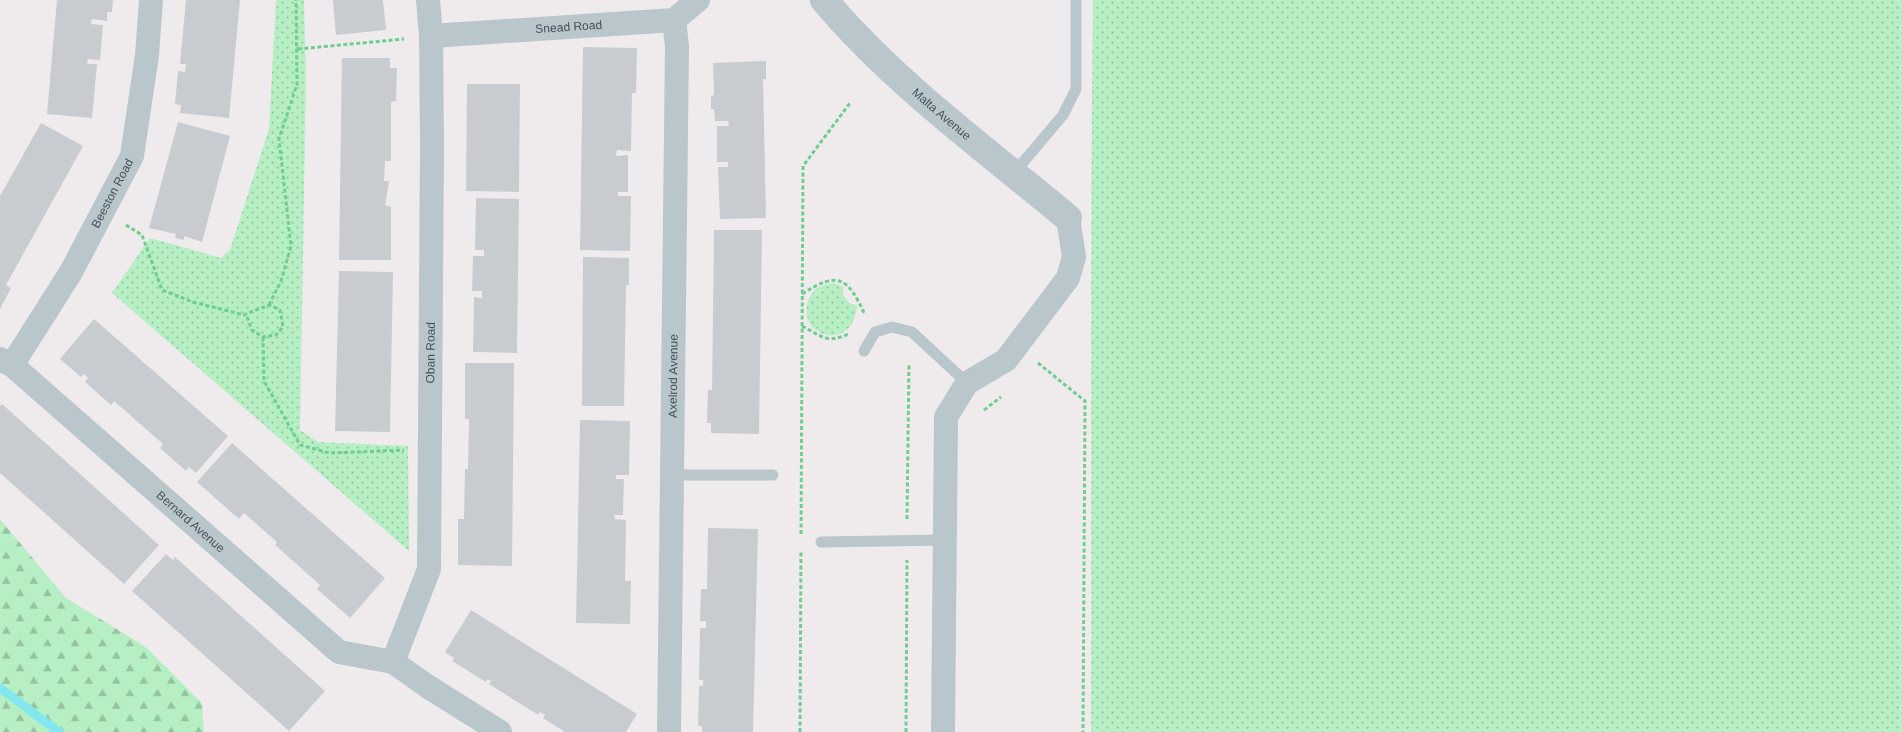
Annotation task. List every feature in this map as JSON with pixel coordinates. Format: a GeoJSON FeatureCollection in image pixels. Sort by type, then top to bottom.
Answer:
{"type":"FeatureCollection","features":[{"type":"Feature","properties":{"kind":"street","name":"Beeston Road"},"geometry":{"type":"LineString","coordinates":[[6,362],[70,272],[132,156],[147,55],[151,0]]}},
{"type":"Feature","properties":{"kind":"street","name":"Oban Road"},"geometry":{"type":"LineString","coordinates":[[394,662],[430,568],[420,37],[428,0]]}},
{"type":"Feature","properties":{"kind":"street"},"geometry":{"type":"LineString","coordinates":[[674,20],[698,0]]}},
{"type":"Feature","properties":{"kind":"street","name":"Malta Avenue"},"geometry":{"type":"LineString","coordinates":[[824,0],[884,64],[1068,218]]}},
{"type":"Feature","properties":{"kind":"street","name":"Snead Road"},"geometry":{"type":"LineString","coordinates":[[420,37],[674,20]]}},
{"type":"Feature","properties":{"kind":"street","name":"Axelrod Avenue"},"geometry":{"type":"LineString","coordinates":[[668,732],[677,46],[674,20]]}},
{"type":"Feature","properties":{"kind":"street"},"geometry":{"type":"LineString","coordinates":[[943,732],[946,417],[967,383],[1006,360],[1068,278],[1074,257],[1068,218]]}},
{"type":"Feature","properties":{"kind":"street","name":"Bernard Avenue"},"geometry":{"type":"LineString","coordinates":[[6,362],[339,652],[394,662]]}},
{"type":"Feature","properties":{"kind":"street"},"geometry":{"type":"LineString","coordinates":[[394,662],[427,686],[500,732]]}},
{"type":"Feature","properties":{"kind":"lane"},"geometry":{"type":"LineString","coordinates":[[1014,173],[1063,115],[1076,89],[1076,0]]}},
{"type":"Feature","properties":{"kind":"lane"},"geometry":{"type":"LineString","coordinates":[[864,351],[875,332],[892,327],[912,332],[967,383]]}},
{"type":"Feature","properties":{"kind":"lane"},"geometry":{"type":"LineString","coordinates":[[672,475],[773,475]]}},
{"type":"Feature","properties":{"kind":"lane"},"geometry":{"type":"LineString","coordinates":[[821,542],[945,540]]}},
{"type":"Feature","properties":{"kind":"path"},"geometry":{"type":"LineString","coordinates":[[103,210],[142,235],[162,290],[193,302],[244,315],[269,305],[281,281],[290,246],[278,139],[297,84],[296,0]]}},
{"type":"Feature","properties":{"kind":"path"},"geometry":{"type":"LineString","coordinates":[[298,49],[420,37]]}},
{"type":"Feature","properties":{"kind":"path"},"geometry":{"type":"LineString","coordinates":[[800,732],[803,166],[850,103]]}},
{"type":"Feature","properties":{"kind":"path"},"geometry":{"type":"LineString","coordinates":[[802,294],[829,280],[842,281],[854,290],[866,316]]}},
{"type":"Feature","properties":{"kind":"path"},"geometry":{"type":"LineString","coordinates":[[246,314],[252,330],[263,337],[276,335],[283,327],[280,310],[269,305]]}},
{"type":"Feature","properties":{"kind":"path"},"geometry":{"type":"LineString","coordinates":[[263,337],[264,381],[300,445],[330,453],[405,450]]}},
{"type":"Feature","properties":{"kind":"path"},"geometry":{"type":"LineString","coordinates":[[1018,346],[1085,401],[1083,732]]}},
{"type":"Feature","properties":{"kind":"path"},"geometry":{"type":"LineString","coordinates":[[1034,371],[1040,365]]}},
{"type":"Feature","properties":{"kind":"path"},"geometry":{"type":"LineString","coordinates":[[976,415],[1006,394]]}},
{"type":"Feature","properties":{"kind":"green space"},"geometry":{"type":"Polygon","coordinates":[[[276,0],[304,0],[306,77],[300,430],[318,442],[408,446],[409,551],[112,293],[150,238],[221,258],[230,250],[269,129],[276,0]]]}},
{"type":"Feature","properties":{"kind":"green space"},"geometry":{"type":"Polygon","coordinates":[[[1093,0],[1902,0],[1902,732],[1091,732],[1093,0]]]}},
{"type":"Feature","properties":{"kind":"green space"},"geometry":{"type":"Polygon","coordinates":[[[834,283],[844,287],[842,293],[849,303],[857,305],[854,320],[847,330],[837,335],[827,335],[818,331],[811,324],[807,314],[808,302],[815,290],[834,283]]]}},
{"type":"Feature","properties":{"kind":"green space"},"geometry":{"type":"Polygon","coordinates":[[[0,519],[66,598],[146,647],[202,703],[204,732],[0,732],[0,519]]]}},
{"type":"Feature","properties":{"kind":"building"},"geometry":{"type":"Polygon","coordinates":[[[57,0],[113,0],[112,12],[107,12],[107,21],[92,19],[91,24],[103,25],[100,60],[88,59],[87,64],[97,64],[92,118],[47,114],[57,0]]]}},
{"type":"Feature","properties":{"kind":"building"},"geometry":{"type":"Polygon","coordinates":[[[186,0],[240,0],[229,118],[180,113],[181,105],[175,104],[178,71],[185,72],[186,64],[180,64],[186,0]]]}},
{"type":"Feature","properties":{"kind":"building"},"geometry":{"type":"Polygon","coordinates":[[[333,0],[383,0],[386,30],[336,35],[333,0]]]}},
{"type":"Feature","properties":{"kind":"building"},"geometry":{"type":"Polygon","coordinates":[[[583,47],[637,48],[636,93],[632,93],[631,151],[617,150],[616,156],[628,155],[628,192],[618,192],[618,196],[631,196],[630,251],[580,250],[583,47]]]}},
{"type":"Feature","properties":{"kind":"building"},"geometry":{"type":"Polygon","coordinates":[[[342,58],[390,58],[390,68],[397,68],[396,101],[391,102],[391,161],[385,161],[384,181],[389,181],[385,205],[391,207],[391,260],[339,260],[342,58]]]}},
{"type":"Feature","properties":{"kind":"building"},"geometry":{"type":"Polygon","coordinates":[[[766,61],[766,79],[763,79],[766,218],[720,219],[718,167],[728,167],[728,162],[717,162],[717,126],[729,126],[728,121],[715,121],[714,109],[711,109],[711,96],[714,95],[713,63],[766,61]]]}},
{"type":"Feature","properties":{"kind":"building"},"geometry":{"type":"Polygon","coordinates":[[[467,84],[520,84],[519,192],[466,191],[467,84]]]}},
{"type":"Feature","properties":{"kind":"building"},"geometry":{"type":"Polygon","coordinates":[[[178,122],[230,136],[202,242],[184,236],[184,240],[175,238],[176,234],[149,228],[178,122]]]}},
{"type":"Feature","properties":{"kind":"building"},"geometry":{"type":"Polygon","coordinates":[[[41,123],[83,146],[6,285],[11,288],[0,309],[0,196],[41,123]]]}},
{"type":"Feature","properties":{"kind":"building"},"geometry":{"type":"Polygon","coordinates":[[[476,198],[519,199],[517,353],[473,352],[474,297],[482,298],[482,291],[472,291],[473,256],[484,256],[484,250],[475,250],[476,198]]]}},
{"type":"Feature","properties":{"kind":"building"},"geometry":{"type":"Polygon","coordinates":[[[714,230],[762,230],[759,434],[711,433],[711,423],[707,423],[708,390],[712,390],[714,230]]]}},
{"type":"Feature","properties":{"kind":"building"},"geometry":{"type":"Polygon","coordinates":[[[583,257],[629,258],[629,285],[626,285],[624,406],[582,406],[583,257]]]}},
{"type":"Feature","properties":{"kind":"building"},"geometry":{"type":"Polygon","coordinates":[[[339,271],[393,272],[390,432],[335,431],[339,271]]]}},
{"type":"Feature","properties":{"kind":"building"},"geometry":{"type":"Polygon","coordinates":[[[94,319],[228,436],[196,473],[189,467],[186,471],[160,448],[163,444],[114,401],[111,405],[85,382],[88,378],[84,374],[81,377],[60,359],[94,319]]]}},
{"type":"Feature","properties":{"kind":"building"},"geometry":{"type":"Polygon","coordinates":[[[465,363],[514,363],[512,566],[458,565],[458,519],[464,519],[465,469],[468,469],[469,419],[465,419],[465,363]]]}},
{"type":"Feature","properties":{"kind":"building"},"geometry":{"type":"Polygon","coordinates":[[[2,404],[159,545],[124,584],[0,473],[0,406],[2,404]]]}},
{"type":"Feature","properties":{"kind":"building"},"geometry":{"type":"Polygon","coordinates":[[[580,420],[630,421],[629,475],[616,475],[616,479],[624,479],[623,515],[614,515],[615,519],[626,520],[625,581],[631,581],[630,624],[576,623],[580,420]]]}},
{"type":"Feature","properties":{"kind":"building"},"geometry":{"type":"Polygon","coordinates":[[[232,443],[385,578],[350,618],[317,589],[320,585],[275,545],[277,542],[244,513],[239,519],[197,482],[232,443]]]}},
{"type":"Feature","properties":{"kind":"building"},"geometry":{"type":"Polygon","coordinates":[[[708,528],[758,529],[753,732],[702,732],[702,726],[698,726],[699,686],[703,686],[703,680],[699,680],[700,628],[706,628],[706,621],[700,621],[701,589],[707,589],[708,528]]]}},
{"type":"Feature","properties":{"kind":"building"},"geometry":{"type":"Polygon","coordinates":[[[166,554],[173,560],[175,557],[325,691],[289,731],[132,591],[166,554]]]}},
{"type":"Feature","properties":{"kind":"building"},"geometry":{"type":"Polygon","coordinates":[[[471,610],[637,714],[626,732],[565,732],[543,718],[545,715],[540,712],[538,715],[489,684],[491,681],[488,679],[486,682],[452,661],[454,658],[445,652],[471,610]]]}},
{"type":"Feature","properties":{"kind":"waterway"},"geometry":{"type":"LineString","coordinates":[[0,688],[59,732]]}}]}
